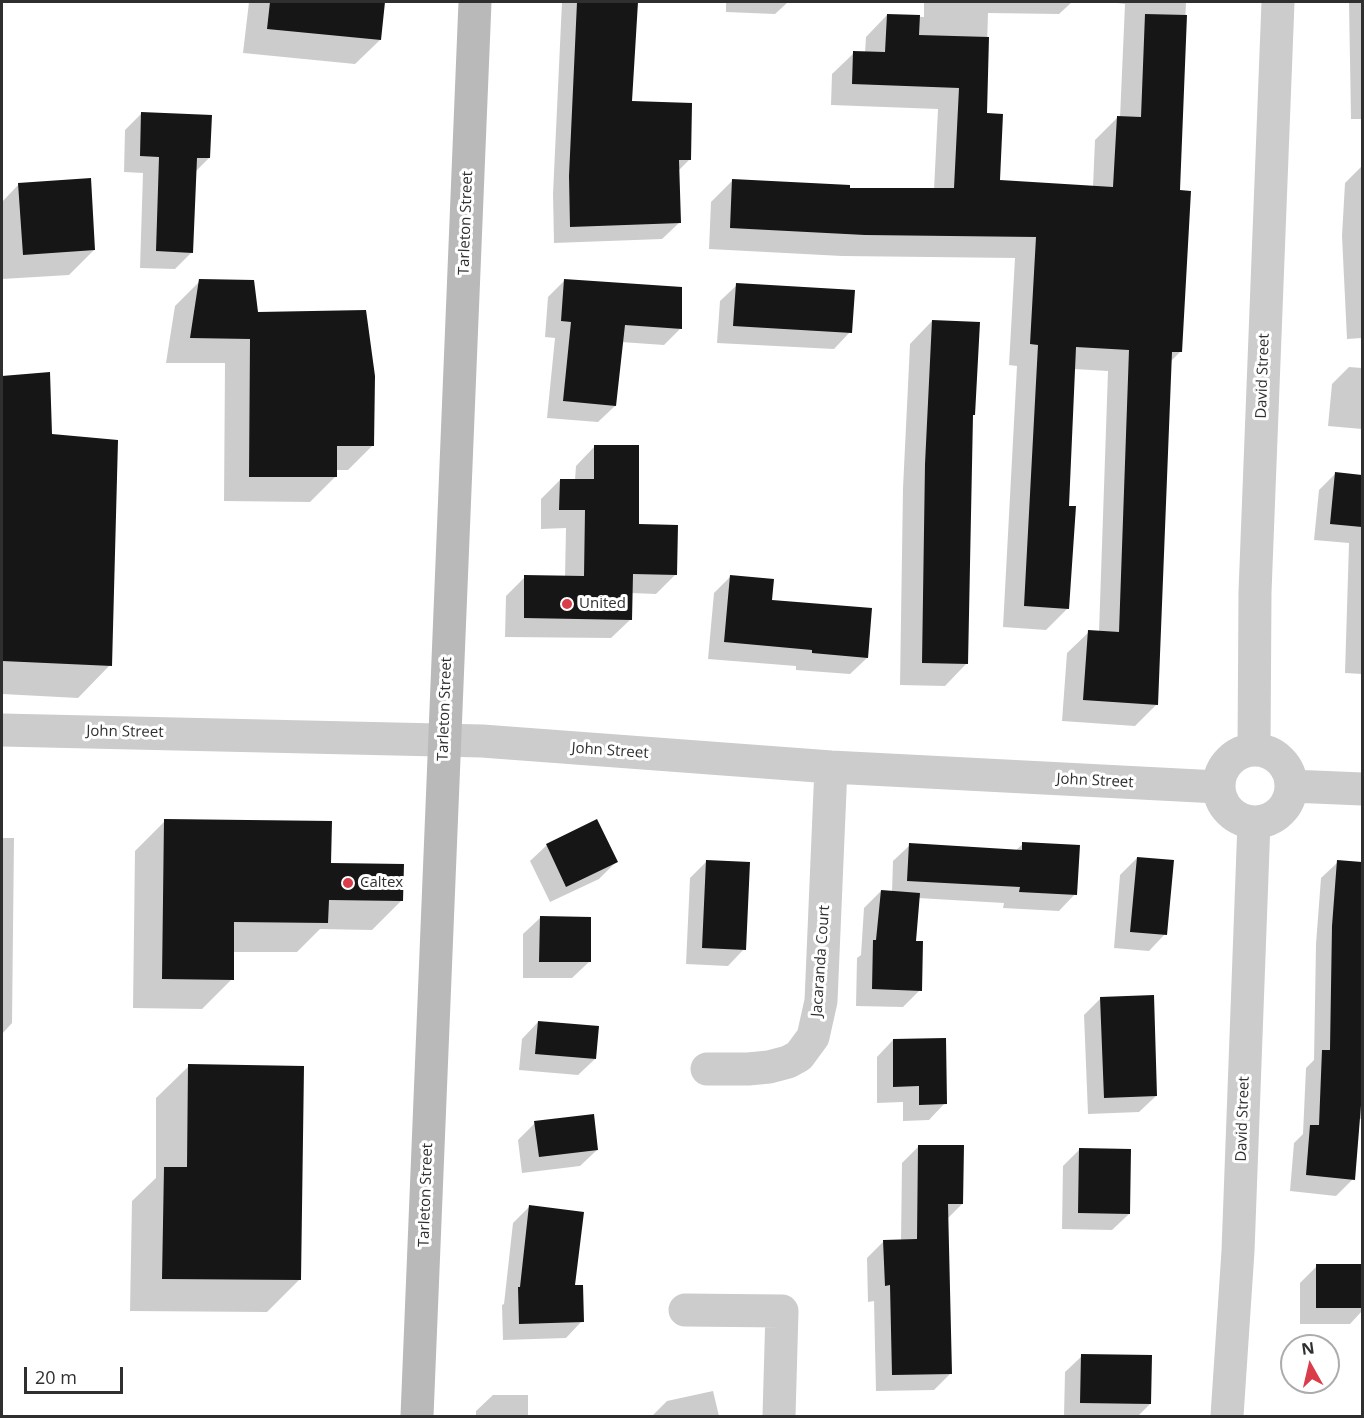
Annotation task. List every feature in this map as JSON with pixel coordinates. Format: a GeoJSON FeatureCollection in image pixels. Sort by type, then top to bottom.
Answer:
{"type":"FeatureCollection","features":[{"type":"Feature","properties":{"kind":"main road","name":"Tarleton Street"},"geometry":{"type":"LineString","coordinates":[[417,1416],[475,2]]}},
{"type":"Feature","properties":{"kind":"street","name":"David Street"},"geometry":{"type":"LineString","coordinates":[[1254,750],[1255,592],[1278,2]]}},
{"type":"Feature","properties":{"kind":"street","name":"John Street"},"geometry":{"type":"LineString","coordinates":[[2,730],[444,740],[831,767],[1218,787]]}},
{"type":"Feature","properties":{"kind":"street"},"geometry":{"type":"LineString","coordinates":[[1254,750],[1265,751],[1276,756],[1284,764],[1291,786],[1284,807],[1275,816],[1254,822],[1240,819],[1229,811],[1221,800],[1218,787],[1225,765],[1233,757],[1254,750]]}},
{"type":"Feature","properties":{"kind":"street","name":"Jacaranda Court"},"geometry":{"type":"LineString","coordinates":[[707,1069],[770,1067],[788,1062],[799,1056],[813,1037],[820,1001],[831,767]]}},
{"type":"Feature","properties":{"kind":"street"},"geometry":{"type":"LineString","coordinates":[[1291,786],[1362,789]]}},
{"type":"Feature","properties":{"kind":"street","name":"David Street"},"geometry":{"type":"LineString","coordinates":[[1227,1416],[1238,1251],[1254,822]]}},
{"type":"Feature","properties":{"kind":"street"},"geometry":{"type":"LineString","coordinates":[[685,1310],[782,1311],[779,1416]]}},
{"type":"Feature","properties":{"kind":"building"},"geometry":{"type":"Polygon","coordinates":[[[270,2],[385,2],[381,40],[267,29],[270,2]]]}},
{"type":"Feature","properties":{"kind":"building"},"geometry":{"type":"Polygon","coordinates":[[[577,2],[638,2],[632,101],[692,103],[691,160],[679,160],[681,223],[570,227],[569,176],[577,2]]]}},
{"type":"Feature","properties":{"kind":"building"},"geometry":{"type":"Polygon","coordinates":[[[887,14],[920,15],[919,35],[989,37],[987,113],[1003,114],[1000,180],[1113,187],[1117,116],[1141,117],[1145,14],[1187,15],[1180,190],[1191,191],[1182,352],[1172,352],[1158,705],[1083,700],[1088,630],[1119,632],[1129,350],[1076,347],[1069,506],[1076,506],[1069,609],[1024,606],[1038,345],[1030,344],[1036,237],[865,235],[730,228],[732,179],[850,185],[850,188],[954,188],[959,88],[852,84],[853,51],[885,52],[887,14]]]}},
{"type":"Feature","properties":{"kind":"building"},"geometry":{"type":"Polygon","coordinates":[[[141,112],[212,115],[210,158],[197,158],[193,253],[156,251],[159,157],[140,156],[141,112]]]}},
{"type":"Feature","properties":{"kind":"building"},"geometry":{"type":"Polygon","coordinates":[[[91,178],[95,250],[23,255],[18,183],[91,178]]]}},
{"type":"Feature","properties":{"kind":"building"},"geometry":{"type":"Polygon","coordinates":[[[199,279],[254,280],[258,312],[366,310],[375,376],[374,446],[337,446],[337,477],[249,477],[250,339],[190,338],[199,279]]]}},
{"type":"Feature","properties":{"kind":"building"},"geometry":{"type":"Polygon","coordinates":[[[564,279],[682,287],[682,329],[625,325],[616,406],[563,401],[571,322],[561,321],[564,279]]]}},
{"type":"Feature","properties":{"kind":"building"},"geometry":{"type":"Polygon","coordinates":[[[736,283],[855,290],[852,333],[733,326],[736,283]]]}},
{"type":"Feature","properties":{"kind":"building"},"geometry":{"type":"Polygon","coordinates":[[[932,320],[980,322],[975,415],[973,415],[968,664],[922,663],[925,464],[932,320]]]}},
{"type":"Feature","properties":{"kind":"building"},"geometry":{"type":"Polygon","coordinates":[[[50,372],[52,434],[118,440],[112,666],[2,661],[2,376],[50,372]]]}},
{"type":"Feature","properties":{"kind":"building"},"geometry":{"type":"Polygon","coordinates":[[[594,445],[639,445],[639,524],[678,525],[677,575],[633,574],[632,620],[524,618],[524,575],[584,576],[585,510],[559,510],[560,479],[594,479],[594,445]]]}},
{"type":"Feature","properties":{"kind":"building"},"geometry":{"type":"Polygon","coordinates":[[[1335,472],[1362,475],[1362,527],[1330,524],[1335,472]]]}},
{"type":"Feature","properties":{"kind":"building"},"geometry":{"type":"Polygon","coordinates":[[[730,575],[774,579],[772,600],[872,608],[868,658],[724,642],[730,575]]]}},
{"type":"Feature","properties":{"kind":"building"},"geometry":{"type":"Polygon","coordinates":[[[164,819],[332,821],[331,863],[404,864],[403,901],[329,900],[328,923],[234,922],[234,980],[162,979],[164,819]]]}},
{"type":"Feature","properties":{"kind":"building"},"geometry":{"type":"Polygon","coordinates":[[[597,819],[618,862],[566,887],[546,844],[597,819]]]}},
{"type":"Feature","properties":{"kind":"building"},"geometry":{"type":"Polygon","coordinates":[[[1022,842],[1080,845],[1077,895],[1019,892],[1020,887],[907,881],[909,843],[1022,850],[1022,842]]]}},
{"type":"Feature","properties":{"kind":"building"},"geometry":{"type":"Polygon","coordinates":[[[1137,857],[1174,860],[1167,935],[1130,932],[1137,857]]]}},
{"type":"Feature","properties":{"kind":"building"},"geometry":{"type":"Polygon","coordinates":[[[706,860],[750,862],[746,950],[702,948],[706,860]]]}},
{"type":"Feature","properties":{"kind":"building"},"geometry":{"type":"Polygon","coordinates":[[[1337,860],[1362,862],[1362,1093],[1355,1180],[1306,1175],[1310,1125],[1319,1125],[1322,1050],[1330,1050],[1332,926],[1337,860]]]}},
{"type":"Feature","properties":{"kind":"building"},"geometry":{"type":"Polygon","coordinates":[[[881,890],[920,893],[916,941],[923,941],[922,991],[872,989],[873,940],[876,940],[881,890]]]}},
{"type":"Feature","properties":{"kind":"building"},"geometry":{"type":"Polygon","coordinates":[[[540,916],[591,917],[591,962],[539,962],[540,916]]]}},
{"type":"Feature","properties":{"kind":"building"},"geometry":{"type":"Polygon","coordinates":[[[1154,995],[1157,1096],[1104,1098],[1100,997],[1154,995]]]}},
{"type":"Feature","properties":{"kind":"building"},"geometry":{"type":"Polygon","coordinates":[[[538,1021],[599,1026],[596,1059],[535,1054],[538,1021]]]}},
{"type":"Feature","properties":{"kind":"building"},"geometry":{"type":"Polygon","coordinates":[[[946,1038],[947,1104],[919,1105],[919,1086],[893,1087],[893,1039],[946,1038]]]}},
{"type":"Feature","properties":{"kind":"building"},"geometry":{"type":"Polygon","coordinates":[[[188,1064],[304,1066],[301,1280],[162,1279],[164,1167],[187,1167],[188,1064]]]}},
{"type":"Feature","properties":{"kind":"building"},"geometry":{"type":"Polygon","coordinates":[[[594,1114],[598,1150],[539,1157],[534,1121],[594,1114]]]}},
{"type":"Feature","properties":{"kind":"building"},"geometry":{"type":"Polygon","coordinates":[[[918,1145],[964,1145],[963,1204],[948,1204],[952,1374],[892,1375],[890,1285],[885,1286],[883,1240],[917,1239],[918,1145]]]}},
{"type":"Feature","properties":{"kind":"building"},"geometry":{"type":"Polygon","coordinates":[[[1079,1148],[1131,1149],[1130,1214],[1078,1213],[1079,1148]]]}},
{"type":"Feature","properties":{"kind":"building"},"geometry":{"type":"Polygon","coordinates":[[[529,1205],[584,1212],[575,1285],[583,1285],[584,1322],[519,1324],[518,1287],[520,1287],[529,1205]]]}},
{"type":"Feature","properties":{"kind":"building"},"geometry":{"type":"Polygon","coordinates":[[[1316,1264],[1362,1264],[1362,1308],[1316,1308],[1316,1264]]]}},
{"type":"Feature","properties":{"kind":"building"},"geometry":{"type":"Polygon","coordinates":[[[1081,1354],[1152,1355],[1151,1404],[1080,1403],[1081,1354]]]}},
{"type":"Feature","properties":{"kind":"place","name":"United"},"geometry":{"type":"Point","coordinates":[567,604]}},
{"type":"Feature","properties":{"kind":"place","name":"Caltex"},"geometry":{"type":"Point","coordinates":[348,883]}}]}
